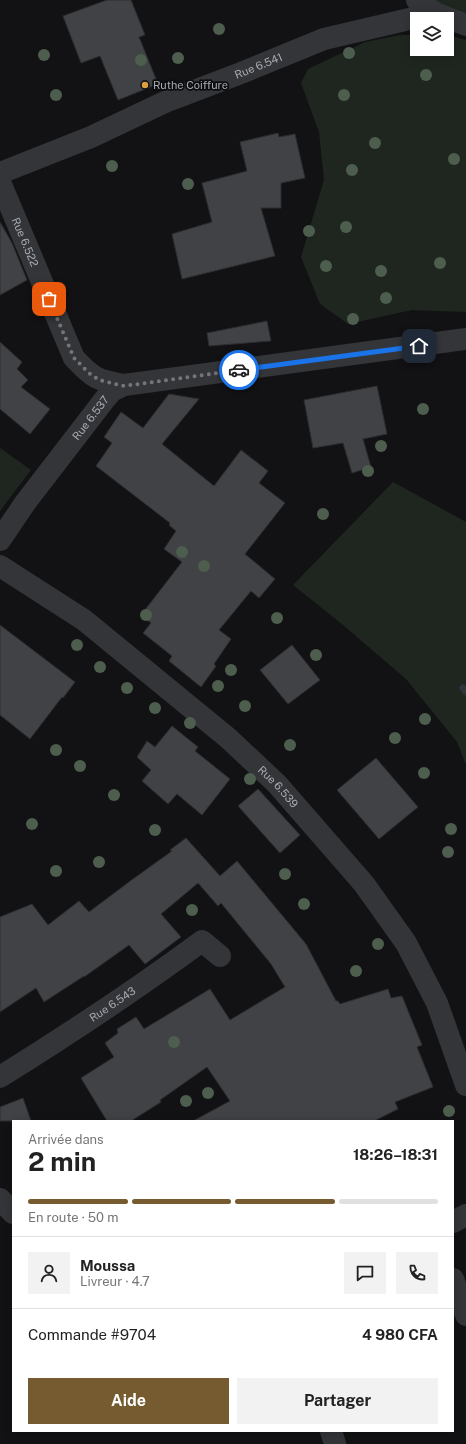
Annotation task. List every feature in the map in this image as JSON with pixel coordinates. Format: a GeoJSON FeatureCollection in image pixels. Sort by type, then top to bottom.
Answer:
{"type":"FeatureCollection","features":[{"type":"Feature","properties":{"kind":"street"},"geometry":{"type":"LineString","coordinates":[[417,0],[434,12]]}},
{"type":"Feature","properties":{"kind":"street","name":"Rue 6.541"},"geometry":{"type":"LineString","coordinates":[[0,173],[91,137],[165,102],[324,39],[410,19]]}},
{"type":"Feature","properties":{"kind":"street"},"geometry":{"type":"LineString","coordinates":[[454,20],[466,25]]}},
{"type":"Feature","properties":{"kind":"street","name":"Rue 6.522"},"geometry":{"type":"LineString","coordinates":[[0,182],[74,358],[89,373],[99,380],[124,386]]}},
{"type":"Feature","properties":{"kind":"street","name":"Rue 6.537"},"geometry":{"type":"LineString","coordinates":[[0,540],[25,503],[112,391],[124,386],[466,339]]}},
{"type":"Feature","properties":{"kind":"street","name":"Rue 6.539"},"geometry":{"type":"LineString","coordinates":[[0,566],[84,620],[228,738],[277,784],[364,884],[406,942],[437,1003],[466,1085]]}},
{"type":"Feature","properties":{"kind":"street","name":"Rue 6.543"},"geometry":{"type":"LineString","coordinates":[[0,1077],[38,1054],[153,977],[202,941],[220,956]]}},
{"type":"Feature","properties":{"kind":"street"},"geometry":{"type":"LineString","coordinates":[[0,1199],[12,1212]]}},
{"type":"Feature","properties":{"kind":"street"},"geometry":{"type":"LineString","coordinates":[[454,1221],[466,1215]]}},
{"type":"Feature","properties":{"kind":"street"},"geometry":{"type":"LineString","coordinates":[[454,1282],[466,1315]]}},
{"type":"Feature","properties":{"kind":"street"},"geometry":{"type":"LineString","coordinates":[[331,1432],[335,1444]]}},
{"type":"Feature","properties":{"kind":"shaded area"},"geometry":{"type":"Polygon","coordinates":[[[430,0],[466,0],[466,16],[430,0]]]}},
{"type":"Feature","properties":{"kind":"shaded area"},"geometry":{"type":"Polygon","coordinates":[[[400,35],[410,35],[410,56],[454,56],[454,37],[466,40],[466,312],[412,310],[348,324],[320,304],[301,257],[324,180],[319,132],[301,83],[308,69],[365,42],[400,35]]]}},
{"type":"Feature","properties":{"kind":"shaded area"},"geometry":{"type":"Polygon","coordinates":[[[0,448],[31,470],[0,511],[0,448]]]}},
{"type":"Feature","properties":{"kind":"shaded area"},"geometry":{"type":"Polygon","coordinates":[[[393,482],[466,522],[466,765],[457,742],[406,679],[343,625],[293,585],[393,482]]]}},
{"type":"Feature","properties":{"kind":"building"},"geometry":{"type":"Polygon","coordinates":[[[107,0],[131,0],[145,35],[139,37],[158,84],[118,100],[100,56],[81,63],[63,16],[107,0]]]}},
{"type":"Feature","properties":{"kind":"building"},"geometry":{"type":"Polygon","coordinates":[[[278,133],[279,137],[295,134],[305,178],[281,183],[281,208],[261,208],[275,256],[182,279],[172,234],[212,222],[202,183],[247,171],[240,142],[278,133]]]}},
{"type":"Feature","properties":{"kind":"building"},"geometry":{"type":"Polygon","coordinates":[[[0,222],[12,243],[27,280],[0,295],[0,222]]]}},
{"type":"Feature","properties":{"kind":"building"},"geometry":{"type":"Polygon","coordinates":[[[267,321],[271,341],[209,346],[207,333],[267,321]]]}},
{"type":"Feature","properties":{"kind":"building"},"geometry":{"type":"Polygon","coordinates":[[[0,342],[22,362],[17,369],[28,380],[21,387],[50,409],[30,434],[0,409],[0,342]]]}},
{"type":"Feature","properties":{"kind":"building"},"geometry":{"type":"Polygon","coordinates":[[[377,386],[387,434],[363,439],[371,467],[352,473],[343,443],[313,448],[304,400],[377,386]]]}},
{"type":"Feature","properties":{"kind":"building"},"geometry":{"type":"Polygon","coordinates":[[[169,394],[199,399],[162,444],[214,486],[241,450],[268,471],[259,483],[285,503],[245,554],[275,579],[259,598],[251,591],[219,630],[231,639],[214,664],[216,666],[201,687],[169,661],[172,656],[143,633],[151,623],[141,615],[182,562],[164,549],[176,531],[169,525],[170,523],[96,466],[112,443],[104,437],[121,412],[143,428],[169,394]]]}},
{"type":"Feature","properties":{"kind":"building"},"geometry":{"type":"Polygon","coordinates":[[[0,625],[75,682],[30,739],[0,715],[0,625]]]}},
{"type":"Feature","properties":{"kind":"building"},"geometry":{"type":"Polygon","coordinates":[[[292,645],[320,680],[288,704],[260,670],[292,645]]]}},
{"type":"Feature","properties":{"kind":"building"},"geometry":{"type":"Polygon","coordinates":[[[172,726],[198,747],[195,751],[230,779],[202,815],[177,794],[168,804],[142,781],[151,770],[137,757],[147,741],[155,747],[172,726]]]}},
{"type":"Feature","properties":{"kind":"building"},"geometry":{"type":"Polygon","coordinates":[[[376,758],[418,807],[379,839],[337,790],[376,758]]]}},
{"type":"Feature","properties":{"kind":"building"},"geometry":{"type":"Polygon","coordinates":[[[258,789],[300,835],[280,853],[238,806],[258,789]]]}},
{"type":"Feature","properties":{"kind":"building"},"geometry":{"type":"Polygon","coordinates":[[[186,838],[220,876],[237,861],[306,944],[336,1001],[340,1004],[388,989],[391,998],[402,996],[422,1045],[417,1047],[433,1087],[395,1102],[398,1109],[376,1120],[195,1120],[230,1101],[207,1067],[160,1100],[161,1102],[133,1120],[106,1120],[81,1078],[114,1057],[105,1043],[118,1033],[117,1029],[136,1017],[144,1029],[210,989],[230,1020],[285,987],[271,964],[221,903],[218,906],[198,883],[161,914],[181,937],[145,964],[129,945],[84,977],[44,1002],[36,988],[0,1012],[0,917],[32,904],[48,925],[79,901],[89,912],[172,851],[170,850],[186,838]]]}},
{"type":"Feature","properties":{"kind":"building"},"geometry":{"type":"Polygon","coordinates":[[[23,1098],[31,1120],[0,1121],[0,1107],[23,1098]]]}},
{"type":"Feature","properties":{"kind":"waterway"},"geometry":{"type":"LineString","coordinates":[[463,688],[466,692]]}},
{"type":"Feature","properties":{"kind":"way so far"},"geometry":{"type":"LineString","coordinates":[[49,299],[74,358],[89,373],[99,380],[124,386],[239,370]]}},
{"type":"Feature","properties":{"kind":"place","name":"Ruthe Coiffure"},"geometry":{"type":"Point","coordinates":[145,85]}},
{"type":"Feature","properties":{"kind":"route"},"geometry":{"type":"LineString","coordinates":[[239,370],[419,346]]}}]}
